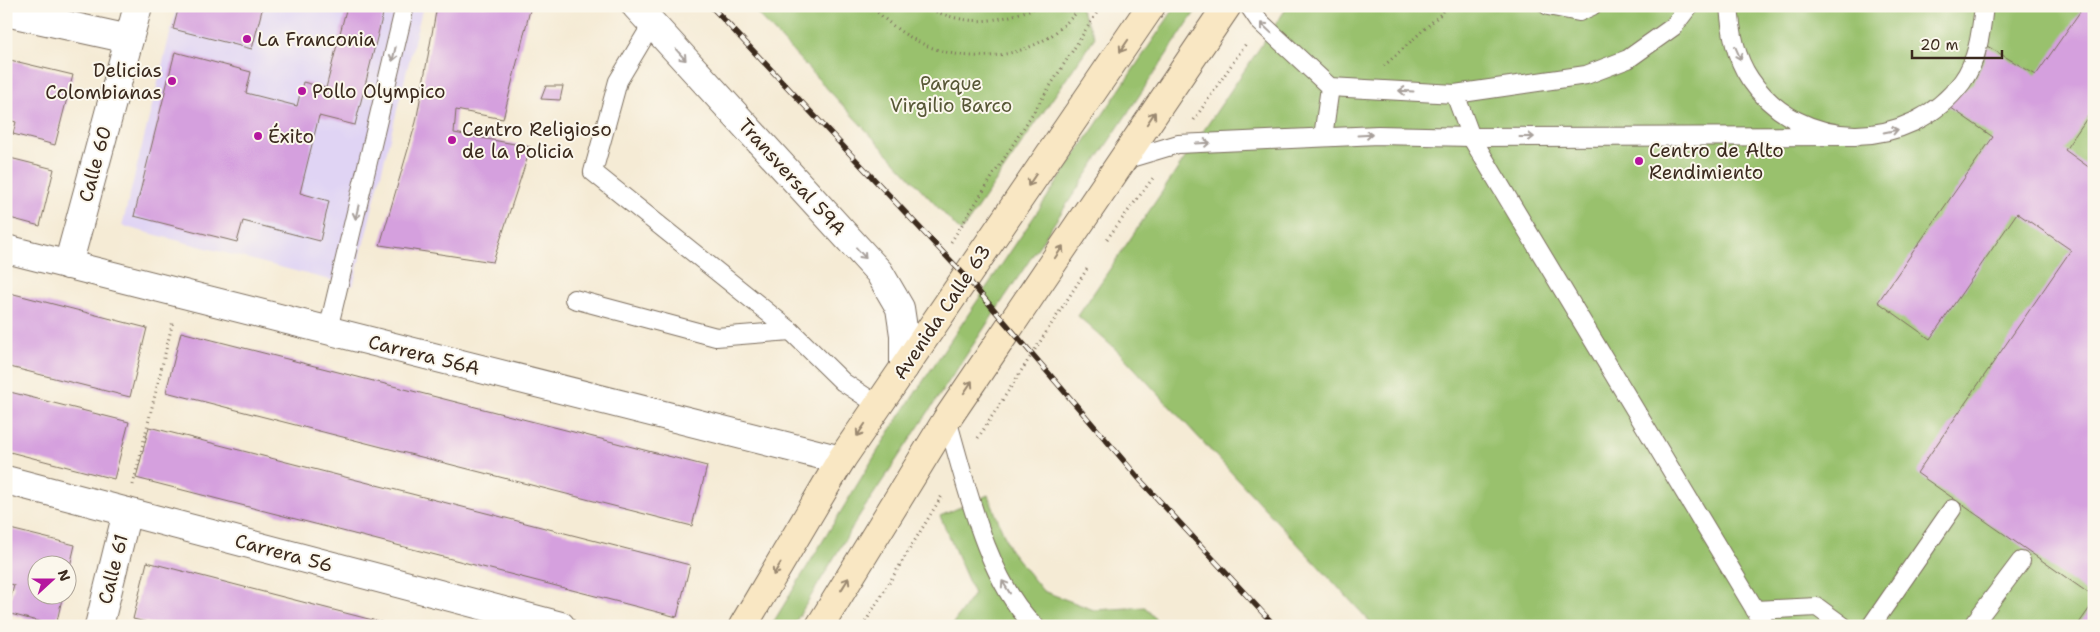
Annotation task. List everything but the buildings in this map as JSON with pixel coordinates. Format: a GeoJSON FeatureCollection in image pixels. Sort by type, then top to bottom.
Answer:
{"type":"FeatureCollection","features":[{"type":"Feature","properties":{"kind":"main road","name":"Avenida Calle 63"},"geometry":{"type":"LineString","coordinates":[[743,626],[841,460],[1151,6]]}},
{"type":"Feature","properties":{"kind":"main road"},"geometry":{"type":"LineString","coordinates":[[820,626],[947,419],[1227,6]]}},
{"type":"Feature","properties":{"kind":"street","name":"Calle 60"},"geometry":{"type":"LineString","coordinates":[[68,265],[138,6]]}},
{"type":"Feature","properties":{"kind":"street"},"geometry":{"type":"LineString","coordinates":[[6,12],[129,39]]}},
{"type":"Feature","properties":{"kind":"street","name":"Transversal 59A"},"geometry":{"type":"LineString","coordinates":[[644,15],[879,272],[900,308],[904,335],[904,368]]}},
{"type":"Feature","properties":{"kind":"street","name":"Carrera 56A"},"geometry":{"type":"LineString","coordinates":[[6,249],[841,460]]}},
{"type":"Feature","properties":{"kind":"street","name":"Carrera 56"},"geometry":{"type":"LineString","coordinates":[[6,480],[561,626]]}},
{"type":"Feature","properties":{"kind":"street","name":"Calle 61"},"geometry":{"type":"LineString","coordinates":[[99,626],[127,512]]}},
{"type":"Feature","properties":{"kind":"lane"},"geometry":{"type":"LineString","coordinates":[[328,330],[405,6]]}},
{"type":"Feature","properties":{"kind":"lane"},"geometry":{"type":"LineString","coordinates":[[1249,6],[1260,22],[1330,86],[1356,90],[1454,94],[1586,75],[1628,59],[1673,27],[1690,6]]}},
{"type":"Feature","properties":{"kind":"lane"},"geometry":{"type":"LineString","coordinates":[[1548,6],[1578,12],[1592,6]]}},
{"type":"Feature","properties":{"kind":"lane"},"geometry":{"type":"LineString","coordinates":[[1729,6],[1732,40],[1750,78],[1778,109],[1815,129],[1856,136]]}},
{"type":"Feature","properties":{"kind":"lane"},"geometry":{"type":"LineString","coordinates":[[1121,161],[1178,144],[1323,137],[1378,135],[1470,137],[1856,136],[1897,130],[1933,111],[1962,82],[1980,44],[1984,6]]}},
{"type":"Feature","properties":{"kind":"lane"},"geometry":{"type":"LineString","coordinates":[[644,15],[618,81],[594,172],[791,331],[843,382],[878,405]]}},
{"type":"Feature","properties":{"kind":"lane"},"geometry":{"type":"LineString","coordinates":[[1323,137],[1330,86]]}},
{"type":"Feature","properties":{"kind":"lane"},"geometry":{"type":"LineString","coordinates":[[1454,94],[1470,137],[1765,626]]}},
{"type":"Feature","properties":{"kind":"lane"},"geometry":{"type":"LineString","coordinates":[[574,299],[716,338],[791,331]]}},
{"type":"Feature","properties":{"kind":"lane"},"geometry":{"type":"LineString","coordinates":[[947,419],[979,526],[999,575],[1025,617],[1035,626]]}},
{"type":"Feature","properties":{"kind":"lane"},"geometry":{"type":"LineString","coordinates":[[1871,626],[1952,509]]}},
{"type":"Feature","properties":{"kind":"lane"},"geometry":{"type":"LineString","coordinates":[[1972,626],[2021,561]]}},
{"type":"Feature","properties":{"kind":"lane"},"geometry":{"type":"LineString","coordinates":[[1755,610],[1816,607],[1844,626]]}},
{"type":"Feature","properties":{"kind":"path"},"geometry":{"type":"LineString","coordinates":[[870,6],[910,37],[939,51],[966,56],[997,55],[1031,46],[1051,36],[1069,22],[1083,6]]}},
{"type":"Feature","properties":{"kind":"path"},"geometry":{"type":"LineString","coordinates":[[922,6],[942,15],[980,23],[1010,18],[1040,6]]}},
{"type":"Feature","properties":{"kind":"path"},"geometry":{"type":"LineString","coordinates":[[949,246],[1101,6]]}},
{"type":"Feature","properties":{"kind":"path"},"geometry":{"type":"LineString","coordinates":[[1356,90],[1443,12],[1447,6]]}},
{"type":"Feature","properties":{"kind":"path"},"geometry":{"type":"LineString","coordinates":[[1105,242],[1178,144],[1260,22]]}},
{"type":"Feature","properties":{"kind":"path"},"geometry":{"type":"LineString","coordinates":[[863,626],[960,465],[1089,266]]}},
{"type":"Feature","properties":{"kind":"path"},"geometry":{"type":"LineString","coordinates":[[127,512],[180,293]]}},
{"type":"Feature","properties":{"kind":"shaded area"},"geometry":{"type":"Polygon","coordinates":[[[177,6],[423,6],[353,286],[122,226],[177,6]]]}},
{"type":"Feature","properties":{"kind":"green space","name":"Parque Virgilio Barco"},"geometry":{"type":"Polygon","coordinates":[[[750,6],[1079,6],[1095,37],[961,232],[750,6]]]}},
{"type":"Feature","properties":{"kind":"green space"},"geometry":{"type":"Polygon","coordinates":[[[1176,6],[1199,6],[861,513],[793,626],[771,626],[893,426],[1176,6]]]}},
{"type":"Feature","properties":{"kind":"green space","name":"Centro de Alto Rendimiento"},"geometry":{"type":"Polygon","coordinates":[[[1288,6],[2094,6],[2094,626],[1374,626],[1122,355],[1078,316],[1288,6]]]}},
{"type":"Feature","properties":{"kind":"green space"},"geometry":{"type":"Polygon","coordinates":[[[988,495],[1010,550],[1043,591],[1094,610],[1145,607],[1162,626],[951,626],[974,594],[940,516],[988,495]]]}},
{"type":"Feature","properties":{"kind":"railway"},"geometry":{"type":"LineString","coordinates":[[711,6],[966,277],[1142,482],[1275,626]]}},
{"type":"Feature","properties":{"kind":"place","name":"La Franconia"},"geometry":{"type":"Point","coordinates":[247,39]}},
{"type":"Feature","properties":{"kind":"place","name":"Delicias Colombianas"},"geometry":{"type":"Point","coordinates":[172,81]}},
{"type":"Feature","properties":{"kind":"place","name":"Pollo Olympico"},"geometry":{"type":"Point","coordinates":[302,91]}},
{"type":"Feature","properties":{"kind":"place","name":"Éxito"},"geometry":{"type":"Point","coordinates":[258,136]}},
{"type":"Feature","properties":{"kind":"place","name":"Centro Religioso de la Policia"},"geometry":{"type":"Point","coordinates":[452,140]}},
{"type":"Feature","properties":{"kind":"place","name":"Centro de Alto Rendimiento"},"geometry":{"type":"Point","coordinates":[1639,161]}}]}
